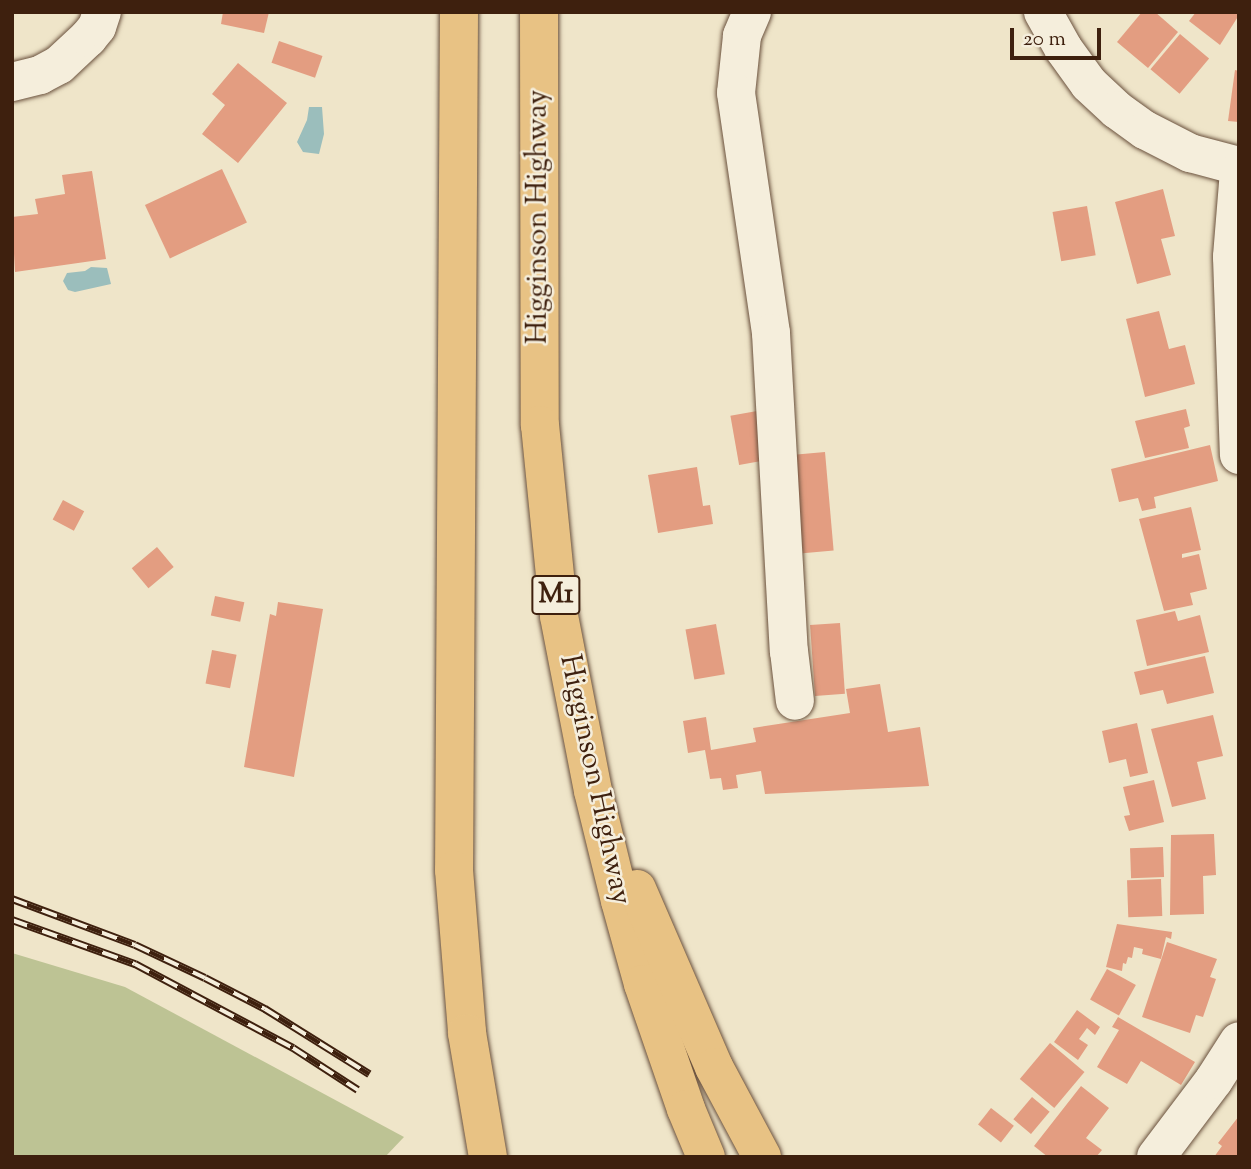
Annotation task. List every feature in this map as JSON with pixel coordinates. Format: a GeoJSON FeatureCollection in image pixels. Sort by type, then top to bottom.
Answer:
{"type":"FeatureCollection","features":[{"type":"Feature","properties":{"kind":"highway"},"geometry":{"type":"LineString","coordinates":[[459,12],[454,870],[467,1033],[488,1157]]}},
{"type":"Feature","properties":{"kind":"highway","name":"Higginson Highway"},"geometry":{"type":"LineString","coordinates":[[539,12],[540,425],[559,616],[593,791],[643,984],[686,1109],[706,1157]]}},
{"type":"Feature","properties":{"kind":"highway"},"geometry":{"type":"LineString","coordinates":[[593,791],[714,1068],[762,1157]]}},
{"type":"Feature","properties":{"kind":"street"},"geometry":{"type":"LineString","coordinates":[[12,82],[40,75],[59,65],[97,27],[102,12]]}},
{"type":"Feature","properties":{"kind":"street"},"geometry":{"type":"LineString","coordinates":[[752,12],[742,36],[736,93],[771,333],[789,651],[795,701]]}},
{"type":"Feature","properties":{"kind":"street"},"geometry":{"type":"LineString","coordinates":[[1043,12],[1063,48],[1089,84],[1117,110],[1145,130],[1190,153],[1239,168],[1232,257],[1239,455]]}},
{"type":"Feature","properties":{"kind":"street"},"geometry":{"type":"LineString","coordinates":[[1156,1157],[1214,1080],[1239,1041]]}},
{"type":"Feature","properties":{"kind":"green space"},"geometry":{"type":"Polygon","coordinates":[[[12,953],[125,987],[404,1137],[385,1157],[12,1157],[12,953]]]}},
{"type":"Feature","properties":{"kind":"water"},"geometry":{"type":"Polygon","coordinates":[[[309,107],[322,107],[324,134],[319,154],[303,152],[297,142],[307,120],[309,107]]]}},
{"type":"Feature","properties":{"kind":"water"},"geometry":{"type":"Polygon","coordinates":[[[91,267],[107,268],[111,284],[75,292],[68,290],[63,281],[67,273],[85,271],[91,267]]]}},
{"type":"Feature","properties":{"kind":"building"},"geometry":{"type":"Polygon","coordinates":[[[223,12],[269,12],[264,33],[221,24],[223,12]]]}},
{"type":"Feature","properties":{"kind":"building"},"geometry":{"type":"Polygon","coordinates":[[[1142,12],[1155,12],[1178,32],[1148,68],[1117,42],[1142,12]]]}},
{"type":"Feature","properties":{"kind":"building"},"geometry":{"type":"Polygon","coordinates":[[[1196,12],[1239,12],[1239,15],[1220,45],[1189,21],[1196,12]]]}},
{"type":"Feature","properties":{"kind":"building"},"geometry":{"type":"Polygon","coordinates":[[[1180,34],[1209,58],[1180,94],[1150,69],[1180,34]]]}},
{"type":"Feature","properties":{"kind":"building"},"geometry":{"type":"Polygon","coordinates":[[[279,41],[322,56],[315,78],[272,63],[279,41]]]}},
{"type":"Feature","properties":{"kind":"building"},"geometry":{"type":"Polygon","coordinates":[[[238,63],[287,103],[238,163],[202,134],[225,105],[212,94],[238,63]]]}},
{"type":"Feature","properties":{"kind":"building"},"geometry":{"type":"Polygon","coordinates":[[[1235,70],[1239,71],[1239,122],[1228,121],[1235,70]]]}},
{"type":"Feature","properties":{"kind":"building"},"geometry":{"type":"Polygon","coordinates":[[[222,169],[247,222],[170,258],[145,205],[222,169]]]}},
{"type":"Feature","properties":{"kind":"building"},"geometry":{"type":"Polygon","coordinates":[[[92,171],[106,259],[15,272],[12,217],[38,214],[35,199],[65,194],[62,175],[92,171]]]}},
{"type":"Feature","properties":{"kind":"building"},"geometry":{"type":"Polygon","coordinates":[[[1163,189],[1175,236],[1161,239],[1171,275],[1137,284],[1115,202],[1163,189]]]}},
{"type":"Feature","properties":{"kind":"building"},"geometry":{"type":"Polygon","coordinates":[[[1087,206],[1096,255],[1061,261],[1053,212],[1087,206]]]}},
{"type":"Feature","properties":{"kind":"building"},"geometry":{"type":"Polygon","coordinates":[[[1159,311],[1169,349],[1185,345],[1195,384],[1145,397],[1126,319],[1159,311]]]}},
{"type":"Feature","properties":{"kind":"building"},"geometry":{"type":"Polygon","coordinates":[[[1186,409],[1190,426],[1184,428],[1189,448],[1145,458],[1135,421],[1186,409]]]}},
{"type":"Feature","properties":{"kind":"building"},"geometry":{"type":"Polygon","coordinates":[[[757,411],[766,460],[739,465],[730,416],[757,411]]]}},
{"type":"Feature","properties":{"kind":"building"},"geometry":{"type":"Polygon","coordinates":[[[1210,445],[1218,481],[1154,497],[1156,508],[1142,511],[1138,498],[1119,502],[1111,469],[1210,445]]]}},
{"type":"Feature","properties":{"kind":"building"},"geometry":{"type":"Polygon","coordinates":[[[825,452],[834,551],[803,553],[794,455],[825,452]]]}},
{"type":"Feature","properties":{"kind":"building"},"geometry":{"type":"Polygon","coordinates":[[[697,467],[703,506],[710,505],[713,524],[658,533],[648,475],[697,467]]]}},
{"type":"Feature","properties":{"kind":"building"},"geometry":{"type":"Polygon","coordinates":[[[63,500],[84,511],[74,531],[53,519],[63,500]]]}},
{"type":"Feature","properties":{"kind":"building"},"geometry":{"type":"Polygon","coordinates":[[[1191,507],[1201,550],[1182,554],[1182,558],[1199,554],[1207,589],[1190,593],[1193,605],[1164,611],[1139,519],[1191,507]]]}},
{"type":"Feature","properties":{"kind":"building"},"geometry":{"type":"Polygon","coordinates":[[[157,547],[174,567],[148,588],[132,568],[157,547]]]}},
{"type":"Feature","properties":{"kind":"building"},"geometry":{"type":"Polygon","coordinates":[[[215,596],[244,602],[240,622],[211,616],[215,596]]]}},
{"type":"Feature","properties":{"kind":"building"},"geometry":{"type":"Polygon","coordinates":[[[278,602],[323,609],[294,777],[244,767],[270,614],[276,616],[278,602]]]}},
{"type":"Feature","properties":{"kind":"building"},"geometry":{"type":"Polygon","coordinates":[[[1175,611],[1178,621],[1200,615],[1209,652],[1147,666],[1136,620],[1175,611]]]}},
{"type":"Feature","properties":{"kind":"building"},"geometry":{"type":"Polygon","coordinates":[[[840,623],[845,694],[815,696],[810,625],[840,623]]]}},
{"type":"Feature","properties":{"kind":"building"},"geometry":{"type":"Polygon","coordinates":[[[716,624],[725,674],[694,680],[685,629],[716,624]]]}},
{"type":"Feature","properties":{"kind":"building"},"geometry":{"type":"Polygon","coordinates":[[[212,650],[237,655],[230,688],[206,683],[212,650]]]}},
{"type":"Feature","properties":{"kind":"building"},"geometry":{"type":"Polygon","coordinates":[[[1205,656],[1214,693],[1167,704],[1163,690],[1140,695],[1134,672],[1205,656]]]}},
{"type":"Feature","properties":{"kind":"building"},"geometry":{"type":"Polygon","coordinates":[[[880,684],[888,732],[920,727],[929,786],[765,794],[761,771],[736,775],[738,788],[723,790],[721,778],[710,779],[705,750],[688,753],[683,721],[706,717],[711,750],[756,742],[753,728],[850,713],[846,689],[880,684]]]}},
{"type":"Feature","properties":{"kind":"building"},"geometry":{"type":"Polygon","coordinates":[[[1213,715],[1223,756],[1197,762],[1206,799],[1172,807],[1151,729],[1213,715]]]}},
{"type":"Feature","properties":{"kind":"building"},"geometry":{"type":"Polygon","coordinates":[[[1137,723],[1148,773],[1130,777],[1126,759],[1109,763],[1102,731],[1137,723]]]}},
{"type":"Feature","properties":{"kind":"building"},"geometry":{"type":"Polygon","coordinates":[[[1154,780],[1164,822],[1129,831],[1124,816],[1130,815],[1123,787],[1154,780]]]}},
{"type":"Feature","properties":{"kind":"building"},"geometry":{"type":"Polygon","coordinates":[[[1214,834],[1216,875],[1203,876],[1204,914],[1170,915],[1171,835],[1214,834]]]}},
{"type":"Feature","properties":{"kind":"building"},"geometry":{"type":"Polygon","coordinates":[[[1163,847],[1164,877],[1131,878],[1130,848],[1163,847]]]}},
{"type":"Feature","properties":{"kind":"building"},"geometry":{"type":"Polygon","coordinates":[[[1161,879],[1162,916],[1128,917],[1127,880],[1161,879]]]}},
{"type":"Feature","properties":{"kind":"building"},"geometry":{"type":"Polygon","coordinates":[[[1117,924],[1172,932],[1171,939],[1166,937],[1161,959],[1142,954],[1143,949],[1134,947],[1132,958],[1128,957],[1126,964],[1123,963],[1122,971],[1106,967],[1117,924]]]}},
{"type":"Feature","properties":{"kind":"building"},"geometry":{"type":"Polygon","coordinates":[[[1167,942],[1217,959],[1210,977],[1216,979],[1203,1017],[1196,1015],[1190,1033],[1142,1017],[1167,942]]]}},
{"type":"Feature","properties":{"kind":"building"},"geometry":{"type":"Polygon","coordinates":[[[1107,969],[1136,985],[1119,1016],[1090,1000],[1107,969]]]}},
{"type":"Feature","properties":{"kind":"building"},"geometry":{"type":"Polygon","coordinates":[[[1077,1010],[1100,1027],[1095,1035],[1087,1028],[1079,1039],[1088,1045],[1078,1060],[1054,1042],[1077,1010]]]}},
{"type":"Feature","properties":{"kind":"building"},"geometry":{"type":"Polygon","coordinates":[[[1118,1017],[1195,1062],[1181,1085],[1141,1061],[1127,1084],[1097,1067],[1119,1030],[1112,1027],[1118,1017]]]}},
{"type":"Feature","properties":{"kind":"building"},"geometry":{"type":"Polygon","coordinates":[[[1050,1043],[1084,1072],[1054,1108],[1020,1079],[1050,1043]]]}},
{"type":"Feature","properties":{"kind":"building"},"geometry":{"type":"Polygon","coordinates":[[[1081,1086],[1109,1108],[1086,1138],[1102,1150],[1096,1157],[1048,1157],[1034,1146],[1081,1086]]]}},
{"type":"Feature","properties":{"kind":"building"},"geometry":{"type":"Polygon","coordinates":[[[1032,1097],[1050,1112],[1031,1134],[1013,1119],[1032,1097]]]}},
{"type":"Feature","properties":{"kind":"building"},"geometry":{"type":"Polygon","coordinates":[[[991,1108],[1014,1126],[1001,1142],[978,1125],[991,1108]]]}},
{"type":"Feature","properties":{"kind":"building"},"geometry":{"type":"Polygon","coordinates":[[[1239,1116],[1239,1157],[1214,1157],[1222,1146],[1218,1143],[1239,1116]]]}},
{"type":"Feature","properties":{"kind":"railway"},"geometry":{"type":"LineString","coordinates":[[12,899],[135,945],[205,978],[265,1009],[369,1074]]}},
{"type":"Feature","properties":{"kind":"railway"},"geometry":{"type":"LineString","coordinates":[[12,920],[135,964],[293,1048],[358,1090]]}}]}
